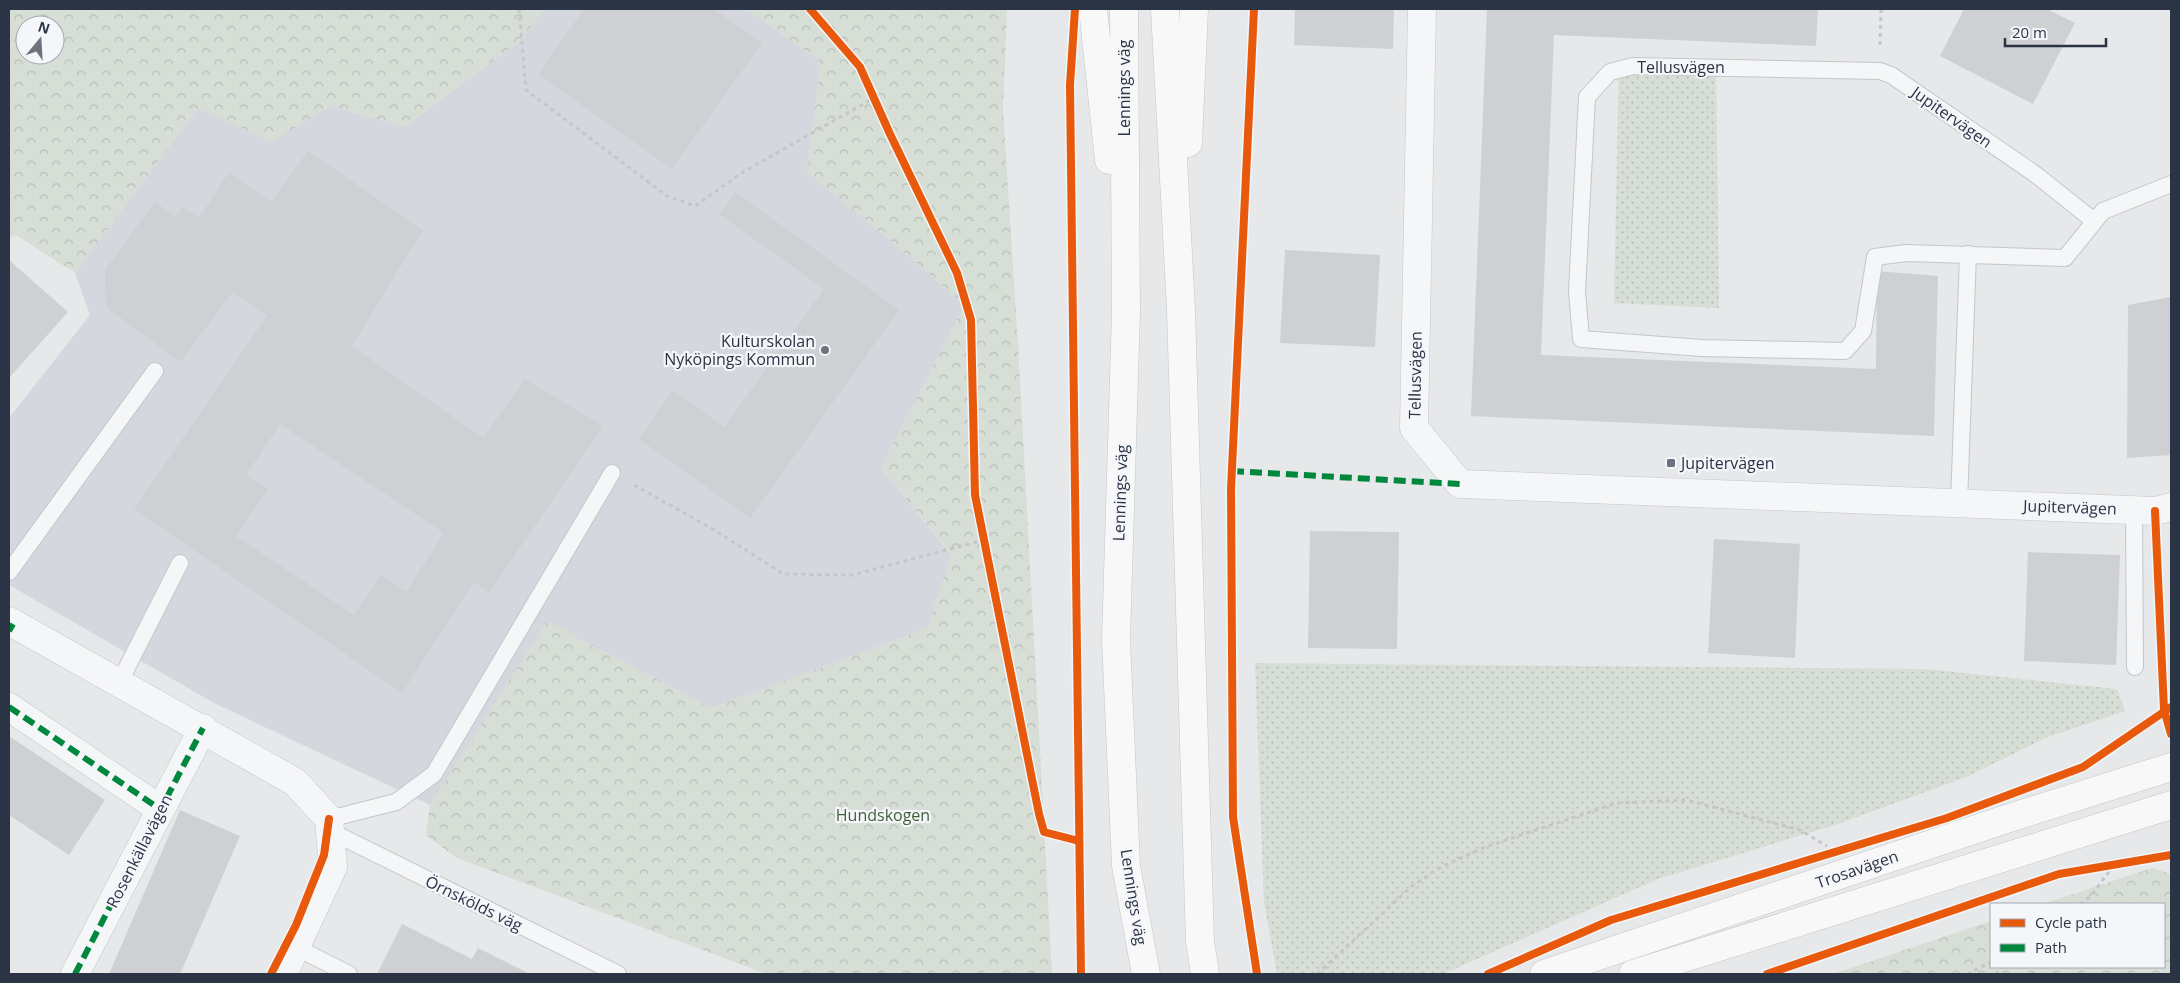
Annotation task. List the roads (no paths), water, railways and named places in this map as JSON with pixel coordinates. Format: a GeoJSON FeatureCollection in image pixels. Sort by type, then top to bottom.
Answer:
{"type":"FeatureCollection","features":[{"type":"Feature","properties":{"kind":"main road"},"geometry":{"type":"LineString","coordinates":[[1093,9],[1126,311]]}},
{"type":"Feature","properties":{"kind":"main road","name":"Lennings väg"},"geometry":{"type":"LineString","coordinates":[[1124,9],[1126,311],[1116,640],[1126,866],[1146,974]]}},
{"type":"Feature","properties":{"kind":"main road"},"geometry":{"type":"LineString","coordinates":[[1165,9],[1181,310],[1200,942],[1205,974]]}},
{"type":"Feature","properties":{"kind":"main road"},"geometry":{"type":"LineString","coordinates":[[1181,310],[1194,9]]}},
{"type":"Feature","properties":{"kind":"main road","name":"Trosavägen"},"geometry":{"type":"LineString","coordinates":[[1544,974],[2003,820],[2171,767]]}},
{"type":"Feature","properties":{"kind":"main road","name":"Trosavägen"},"geometry":{"type":"LineString","coordinates":[[1633,974],[2171,805]]}},
{"type":"Feature","properties":{"kind":"street","name":"Tellusvägen"},"geometry":{"type":"LineString","coordinates":[[1422,9],[1414,428],[1460,484]]}},
{"type":"Feature","properties":{"kind":"street","name":"Jupitervägen"},"geometry":{"type":"LineString","coordinates":[[1460,484],[2155,511],[2171,507]]}},
{"type":"Feature","properties":{"kind":"street"},"geometry":{"type":"LineString","coordinates":[[10,625],[202,728],[295,782],[330,825],[333,866],[283,974]]}},
{"type":"Feature","properties":{"kind":"street"},"geometry":{"type":"LineString","coordinates":[[9,707],[160,809]]}},
{"type":"Feature","properties":{"kind":"street","name":"Rosenkällavägen"},"geometry":{"type":"LineString","coordinates":[[75,974],[202,728]]}},
{"type":"Feature","properties":{"kind":"lane","name":"Tellusvägen"},"geometry":{"type":"LineString","coordinates":[[1880,71],[1645,65],[1610,72],[1587,97],[1578,291],[1581,339],[1702,348],[1845,351],[1863,331],[1874,258],[1906,253],[1968,254]]}},
{"type":"Feature","properties":{"kind":"lane","name":"Jupitervägen"},"geometry":{"type":"LineString","coordinates":[[1880,71],[1891,74],[2034,174],[2094,221]]}},
{"type":"Feature","properties":{"kind":"lane"},"geometry":{"type":"LineString","coordinates":[[1959,503],[1968,254],[2065,258],[2102,211],[2171,184]]}},
{"type":"Feature","properties":{"kind":"lane"},"geometry":{"type":"LineString","coordinates":[[9,572],[155,371]]}},
{"type":"Feature","properties":{"kind":"lane"},"geometry":{"type":"LineString","coordinates":[[330,825],[396,802],[434,774],[612,473]]}},
{"type":"Feature","properties":{"kind":"lane"},"geometry":{"type":"LineString","coordinates":[[2134,510],[2135,667]]}},
{"type":"Feature","properties":{"kind":"lane"},"geometry":{"type":"LineString","coordinates":[[120,683],[180,562]]}},
{"type":"Feature","properties":{"kind":"lane","name":"Örnskölds väg"},"geometry":{"type":"LineString","coordinates":[[330,825],[618,974]]}},
{"type":"Feature","properties":{"kind":"lane"},"geometry":{"type":"LineString","coordinates":[[295,947],[349,974]]}},
{"type":"Feature","properties":{"kind":"place","name":"Kulturskolan Nyköpings Kommun"},"geometry":{"type":"Point","coordinates":[825,350]}},
{"type":"Feature","properties":{"kind":"place","name":"Jupitervägen"},"geometry":{"type":"Point","coordinates":[1671,463]}},
{"type":"Feature","properties":{"kind":"park label","name":"Hundskogen"},"geometry":{"type":"Point","coordinates":[883,815]}}]}
